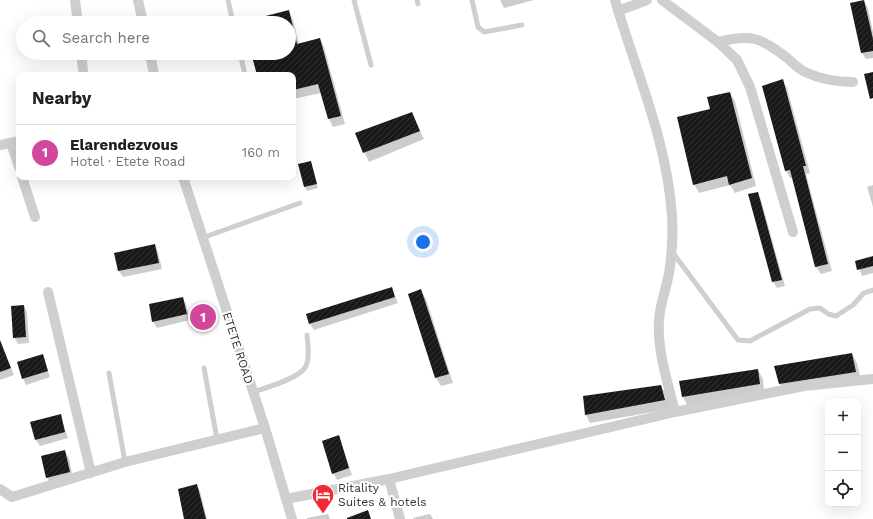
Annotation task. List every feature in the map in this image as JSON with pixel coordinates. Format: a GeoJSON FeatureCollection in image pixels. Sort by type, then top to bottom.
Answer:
{"type":"FeatureCollection","features":[{"type":"Feature","properties":{"kind":"street"},"geometry":{"type":"LineString","coordinates":[[75,0],[77,16]]}},
{"type":"Feature","properties":{"kind":"street"},"geometry":{"type":"LineString","coordinates":[[138,0],[141,16]]}},
{"type":"Feature","properties":{"kind":"street"},"geometry":{"type":"LineString","coordinates":[[615,0],[660,140],[668,175],[672,217],[671,251],[670,267],[659,318],[658,337],[675,412]]}},
{"type":"Feature","properties":{"kind":"street"},"geometry":{"type":"LineString","coordinates":[[618,11],[647,0]]}},
{"type":"Feature","properties":{"kind":"street"},"geometry":{"type":"LineString","coordinates":[[662,0],[718,42],[736,60],[750,87],[793,232]]}},
{"type":"Feature","properties":{"kind":"street"},"geometry":{"type":"LineString","coordinates":[[718,42],[737,37],[767,42],[804,72],[820,78],[841,82],[853,82]]}},
{"type":"Feature","properties":{"kind":"street"},"geometry":{"type":"LineString","coordinates":[[82,60],[83,70]]}},
{"type":"Feature","properties":{"kind":"street"},"geometry":{"type":"LineString","coordinates":[[151,60],[153,72]]}},
{"type":"Feature","properties":{"kind":"street"},"geometry":{"type":"LineString","coordinates":[[0,145],[15,142]]}},
{"type":"Feature","properties":{"kind":"street"},"geometry":{"type":"LineString","coordinates":[[23,180],[35,217]]}},
{"type":"Feature","properties":{"kind":"street","name":"ETETE ROAD"},"geometry":{"type":"LineString","coordinates":[[184,180],[201,238],[253,392],[292,519]]}},
{"type":"Feature","properties":{"kind":"street"},"geometry":{"type":"LineString","coordinates":[[48,292],[91,473]]}},
{"type":"Feature","properties":{"kind":"street"},"geometry":{"type":"LineString","coordinates":[[286,499],[389,479],[675,412],[804,386],[873,380]]}},
{"type":"Feature","properties":{"kind":"street"},"geometry":{"type":"LineString","coordinates":[[0,489],[12,497],[126,462],[264,428]]}},
{"type":"Feature","properties":{"kind":"street"},"geometry":{"type":"LineString","coordinates":[[389,479],[400,519]]}},
{"type":"Feature","properties":{"kind":"lane"},"geometry":{"type":"LineString","coordinates":[[228,0],[232,16]]}},
{"type":"Feature","properties":{"kind":"lane"},"geometry":{"type":"LineString","coordinates":[[354,0],[371,65]]}},
{"type":"Feature","properties":{"kind":"lane"},"geometry":{"type":"LineString","coordinates":[[472,0],[478,27],[484,32],[522,25]]}},
{"type":"Feature","properties":{"kind":"lane"},"geometry":{"type":"LineString","coordinates":[[242,60],[245,72]]}},
{"type":"Feature","properties":{"kind":"lane"},"geometry":{"type":"LineString","coordinates":[[201,238],[300,202]]}},
{"type":"Feature","properties":{"kind":"lane"},"geometry":{"type":"LineString","coordinates":[[671,251],[738,340],[750,341],[810,309],[820,308],[828,314],[836,316],[852,305],[864,293],[873,290]]}},
{"type":"Feature","properties":{"kind":"lane"},"geometry":{"type":"LineString","coordinates":[[253,392],[295,376],[306,368],[307,335]]}},
{"type":"Feature","properties":{"kind":"lane"},"geometry":{"type":"LineString","coordinates":[[204,368],[217,439]]}},
{"type":"Feature","properties":{"kind":"lane"},"geometry":{"type":"LineString","coordinates":[[109,373],[126,462]]}},
{"type":"Feature","properties":{"kind":"building"},"geometry":{"type":"Polygon","coordinates":[[[864,0],[873,39],[873,51],[861,53],[850,3],[864,0]]]}},
{"type":"Feature","properties":{"kind":"building"},"geometry":{"type":"Polygon","coordinates":[[[289,10],[290,16],[266,16],[289,10]]]}},
{"type":"Feature","properties":{"kind":"building"},"geometry":{"type":"Polygon","coordinates":[[[320,38],[341,116],[328,119],[318,84],[296,89],[296,72],[256,72],[253,60],[296,60],[296,40],[297,44],[320,38]]]}},
{"type":"Feature","properties":{"kind":"building"},"geometry":{"type":"Polygon","coordinates":[[[873,72],[873,98],[870,99],[864,74],[873,72]]]}},
{"type":"Feature","properties":{"kind":"building"},"geometry":{"type":"Polygon","coordinates":[[[783,79],[806,166],[803,166],[828,264],[815,267],[790,170],[785,171],[762,86],[783,79]]]}},
{"type":"Feature","properties":{"kind":"building"},"geometry":{"type":"Polygon","coordinates":[[[730,92],[752,178],[729,185],[727,176],[693,185],[677,117],[710,109],[707,97],[730,92]]]}},
{"type":"Feature","properties":{"kind":"building"},"geometry":{"type":"Polygon","coordinates":[[[412,112],[420,131],[363,153],[355,133],[412,112]]]}},
{"type":"Feature","properties":{"kind":"building"},"geometry":{"type":"Polygon","coordinates":[[[311,161],[317,184],[304,187],[298,164],[311,161]]]}},
{"type":"Feature","properties":{"kind":"building"},"geometry":{"type":"Polygon","coordinates":[[[758,192],[782,280],[772,282],[748,194],[758,192]]]}},
{"type":"Feature","properties":{"kind":"building"},"geometry":{"type":"Polygon","coordinates":[[[155,244],[159,263],[118,271],[114,253],[155,244]]]}},
{"type":"Feature","properties":{"kind":"building"},"geometry":{"type":"Polygon","coordinates":[[[873,256],[873,266],[857,270],[855,261],[873,256]]]}},
{"type":"Feature","properties":{"kind":"building"},"geometry":{"type":"Polygon","coordinates":[[[392,287],[395,297],[309,324],[306,314],[392,287]]]}},
{"type":"Feature","properties":{"kind":"building"},"geometry":{"type":"Polygon","coordinates":[[[421,289],[449,374],[435,378],[408,294],[421,289]]]}},
{"type":"Feature","properties":{"kind":"building"},"geometry":{"type":"Polygon","coordinates":[[[183,297],[187,314],[152,322],[149,304],[183,297]]]}},
{"type":"Feature","properties":{"kind":"building"},"geometry":{"type":"Polygon","coordinates":[[[24,305],[26,337],[13,338],[11,306],[24,305]]]}},
{"type":"Feature","properties":{"kind":"building"},"geometry":{"type":"Polygon","coordinates":[[[0,340],[11,368],[0,372],[0,340]]]}},
{"type":"Feature","properties":{"kind":"building"},"geometry":{"type":"Polygon","coordinates":[[[852,353],[856,372],[779,384],[774,366],[852,353]]]}},
{"type":"Feature","properties":{"kind":"building"},"geometry":{"type":"Polygon","coordinates":[[[43,354],[48,371],[22,379],[17,362],[43,354]]]}},
{"type":"Feature","properties":{"kind":"building"},"geometry":{"type":"Polygon","coordinates":[[[758,369],[760,384],[682,397],[679,381],[758,369]]]}},
{"type":"Feature","properties":{"kind":"building"},"geometry":{"type":"Polygon","coordinates":[[[661,385],[665,400],[585,415],[583,396],[661,385]]]}},
{"type":"Feature","properties":{"kind":"building"},"geometry":{"type":"Polygon","coordinates":[[[61,414],[65,432],[35,440],[30,422],[61,414]]]}},
{"type":"Feature","properties":{"kind":"building"},"geometry":{"type":"Polygon","coordinates":[[[339,435],[349,468],[332,474],[322,441],[339,435]]]}},
{"type":"Feature","properties":{"kind":"building"},"geometry":{"type":"Polygon","coordinates":[[[65,450],[70,472],[46,478],[41,456],[65,450]]]}},
{"type":"Feature","properties":{"kind":"building"},"geometry":{"type":"Polygon","coordinates":[[[197,484],[206,519],[184,519],[178,489],[197,484]]]}},
{"type":"Feature","properties":{"kind":"building"},"geometry":{"type":"Polygon","coordinates":[[[368,510],[371,519],[347,519],[347,518],[368,510]]]}},
{"type":"Feature","properties":{"kind":"place","name":"Elarendezvous"},"geometry":{"type":"Point","coordinates":[203,317]}},
{"type":"Feature","properties":{"kind":"place","name":"Ritality Suites & hotels"},"geometry":{"type":"Point","coordinates":[323,514]}}]}
